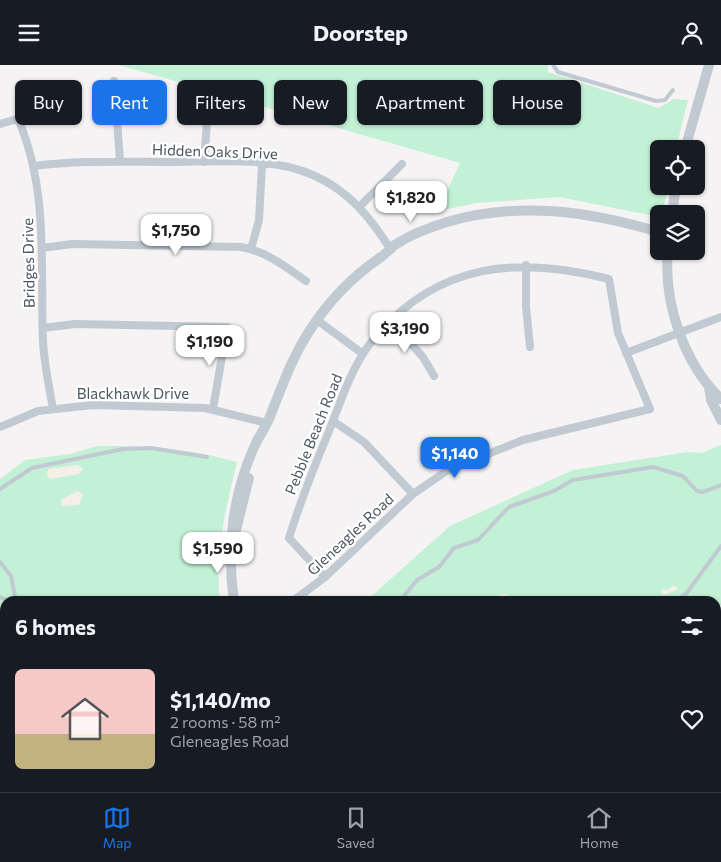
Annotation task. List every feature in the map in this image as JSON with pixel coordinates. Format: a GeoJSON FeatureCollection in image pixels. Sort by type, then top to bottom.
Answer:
{"type":"FeatureCollection","features":[{"type":"Feature","properties":{"kind":"street"},"geometry":{"type":"LineString","coordinates":[[688,140],[710,65]]}},
{"type":"Feature","properties":{"kind":"street","name":"Bridges Drive"},"geometry":{"type":"LineString","coordinates":[[0,124],[18,119],[34,166],[40,197],[43,328],[45,359],[53,409]]}},
{"type":"Feature","properties":{"kind":"street"},"geometry":{"type":"LineString","coordinates":[[117,125],[120,161]]}},
{"type":"Feature","properties":{"kind":"street"},"geometry":{"type":"LineString","coordinates":[[204,162],[207,125]]}},
{"type":"Feature","properties":{"kind":"street","name":"Hidden Oaks Drive"},"geometry":{"type":"LineString","coordinates":[[34,166],[76,161],[204,162],[262,164],[298,170],[330,184],[360,206],[391,250]]}},
{"type":"Feature","properties":{"kind":"street"},"geometry":{"type":"LineString","coordinates":[[252,249],[259,220],[262,164]]}},
{"type":"Feature","properties":{"kind":"street"},"geometry":{"type":"LineString","coordinates":[[360,206],[402,164]]}},
{"type":"Feature","properties":{"kind":"street"},"geometry":{"type":"LineString","coordinates":[[233,596],[231,574],[232,521],[237,494],[256,442],[267,423],[292,362],[317,320],[360,271],[391,250],[396,243],[433,227],[468,216],[499,211],[533,209],[595,215],[650,230]]}},
{"type":"Feature","properties":{"kind":"street"},"geometry":{"type":"LineString","coordinates":[[42,247],[72,244],[225,245],[252,249],[268,256],[306,281]]}},
{"type":"Feature","properties":{"kind":"street"},"geometry":{"type":"LineString","coordinates":[[668,260],[670,302],[680,332],[709,387],[721,399]]}},
{"type":"Feature","properties":{"kind":"street"},"geometry":{"type":"LineString","coordinates":[[526,265],[526,307],[530,347]]}},
{"type":"Feature","properties":{"kind":"street","name":"Pebble Beach Road"},"geometry":{"type":"LineString","coordinates":[[325,577],[289,538],[346,386],[375,337],[416,300],[450,282],[494,269],[526,265],[609,279],[615,325],[626,353]]}},
{"type":"Feature","properties":{"kind":"street"},"geometry":{"type":"LineString","coordinates":[[626,353],[721,317]]}},
{"type":"Feature","properties":{"kind":"street"},"geometry":{"type":"LineString","coordinates":[[317,320],[364,354]]}},
{"type":"Feature","properties":{"kind":"street"},"geometry":{"type":"LineString","coordinates":[[391,322],[423,357],[434,376]]}},
{"type":"Feature","properties":{"kind":"street"},"geometry":{"type":"LineString","coordinates":[[43,328],[76,324],[227,327],[213,409]]}},
{"type":"Feature","properties":{"kind":"street","name":"Gleneagles Road"},"geometry":{"type":"LineString","coordinates":[[300,596],[325,577],[413,494],[458,465],[523,440],[650,409],[626,353]]}},
{"type":"Feature","properties":{"kind":"street"},"geometry":{"type":"LineString","coordinates":[[709,387],[711,400],[720,415]]}},
{"type":"Feature","properties":{"kind":"street","name":"Blackhawk Drive"},"geometry":{"type":"LineString","coordinates":[[0,427],[12,420],[53,409],[93,405],[213,409],[267,423]]}},
{"type":"Feature","properties":{"kind":"street"},"geometry":{"type":"LineString","coordinates":[[333,421],[364,442],[413,494]]}},
{"type":"Feature","properties":{"kind":"lane"},"geometry":{"type":"LineString","coordinates":[[553,65],[558,72],[656,101],[665,100],[673,90]]}},
{"type":"Feature","properties":{"kind":"lane"},"geometry":{"type":"LineString","coordinates":[[0,489],[32,468],[123,449],[151,448],[206,457]]}},
{"type":"Feature","properties":{"kind":"lane"},"geometry":{"type":"LineString","coordinates":[[404,596],[416,580],[439,567],[455,547],[478,540],[509,507],[554,491],[576,479],[653,467],[686,477],[697,491],[703,492],[721,485]]}},
{"type":"Feature","properties":{"kind":"lane"},"geometry":{"type":"LineString","coordinates":[[682,596],[721,546]]}},
{"type":"Feature","properties":{"kind":"lane"},"geometry":{"type":"LineString","coordinates":[[0,562],[11,576],[15,596]]}},
{"type":"Feature","properties":{"kind":"green space"},"geometry":{"type":"Polygon","coordinates":[[[119,65],[548,65],[548,72],[573,80],[493,80],[493,125],[581,125],[581,83],[659,108],[674,99],[688,100],[678,140],[650,140],[650,195],[666,195],[664,205],[650,205],[650,215],[559,197],[476,203],[438,211],[460,163],[328,125],[347,125],[347,80],[274,80],[274,110],[264,107],[264,80],[177,80],[177,82],[119,65]]]}},
{"type":"Feature","properties":{"kind":"green space"},"geometry":{"type":"Polygon","coordinates":[[[721,445],[721,596],[372,596],[450,526],[573,470],[688,452],[702,453],[721,445]]]}},
{"type":"Feature","properties":{"kind":"green space"},"geometry":{"type":"Polygon","coordinates":[[[97,446],[134,447],[168,449],[237,462],[222,531],[219,566],[220,596],[0,596],[0,479],[25,460],[70,454],[97,446]]]}},
{"type":"Feature","properties":{"kind":"sand"},"geometry":{"type":"Polygon","coordinates":[[[78,465],[83,469],[79,474],[51,479],[47,476],[48,469],[78,465]]]}},
{"type":"Feature","properties":{"kind":"sand"},"geometry":{"type":"Polygon","coordinates":[[[78,491],[83,494],[79,505],[61,506],[61,500],[78,491]]]}},
{"type":"Feature","properties":{"kind":"sand"},"geometry":{"type":"Polygon","coordinates":[[[674,585],[678,589],[665,595],[661,593],[662,589],[668,590],[674,585]]]}}]}
